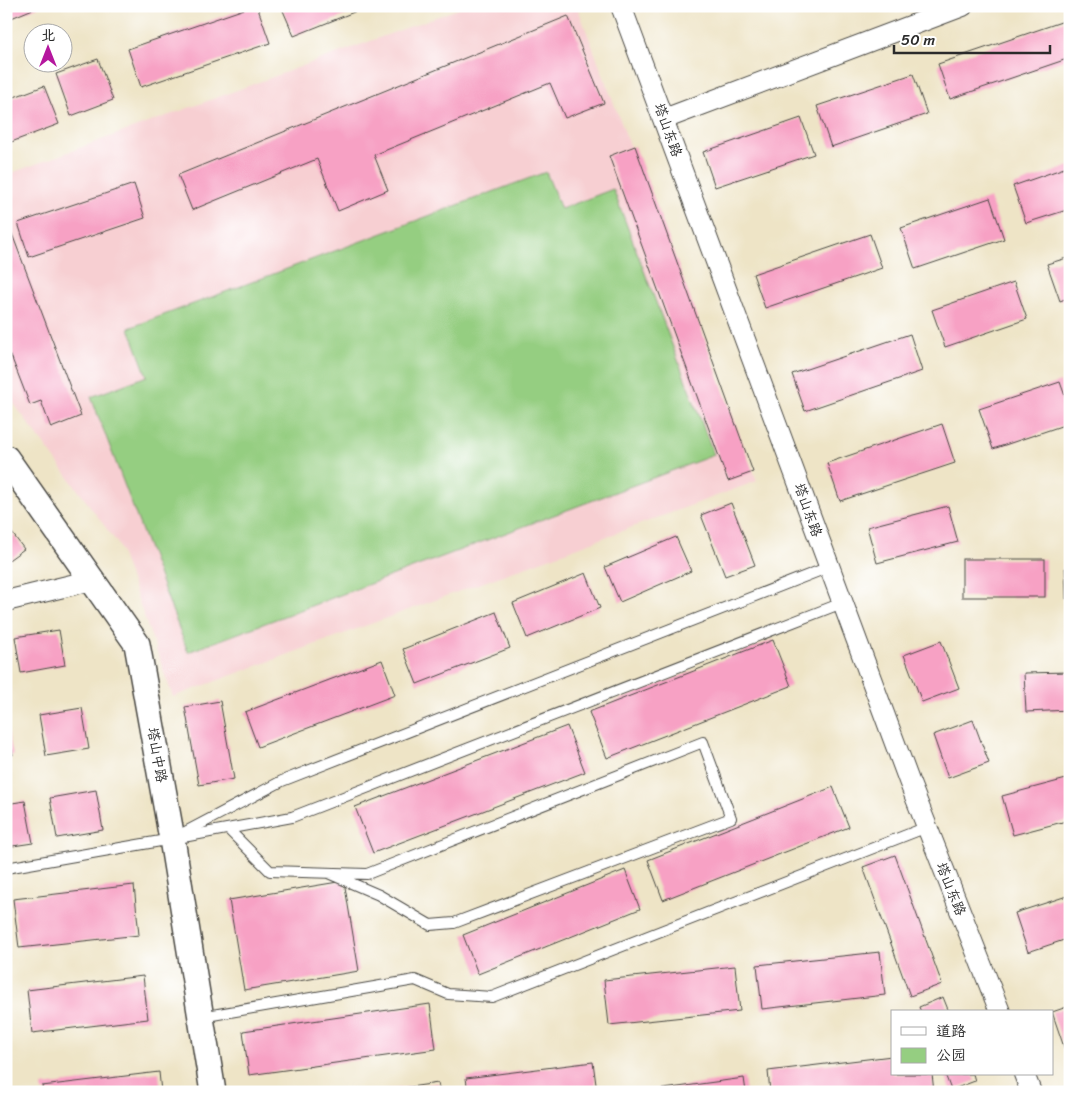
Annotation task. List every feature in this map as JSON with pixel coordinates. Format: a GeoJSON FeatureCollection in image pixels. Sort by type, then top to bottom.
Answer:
{"type":"FeatureCollection","features":[{"type":"Feature","properties":{"kind":"street","name":"塔山东路"},"geometry":{"type":"LineString","coordinates":[[621,6],[926,826],[999,1010]]}},
{"type":"Feature","properties":{"kind":"street"},"geometry":{"type":"LineString","coordinates":[[664,119],[963,6]]}},
{"type":"Feature","properties":{"kind":"street","name":"塔山中路"},"geometry":{"type":"LineString","coordinates":[[6,458],[137,644],[172,839],[213,1092]]}},
{"type":"Feature","properties":{"kind":"street"},"geometry":{"type":"LineString","coordinates":[[6,601],[92,580]]}},
{"type":"Feature","properties":{"kind":"street"},"geometry":{"type":"LineString","coordinates":[[1025,1076],[1031,1092]]}},
{"type":"Feature","properties":{"kind":"lane"},"geometry":{"type":"LineString","coordinates":[[172,839],[282,781],[829,567]]}},
{"type":"Feature","properties":{"kind":"lane"},"geometry":{"type":"LineString","coordinates":[[6,868],[292,817],[842,603]]}},
{"type":"Feature","properties":{"kind":"lane"},"geometry":{"type":"LineString","coordinates":[[228,829],[270,872],[328,873],[367,874],[703,742],[732,818],[454,923],[430,925],[378,895],[328,873]]}},
{"type":"Feature","properties":{"kind":"lane"},"geometry":{"type":"LineString","coordinates":[[201,1017],[415,980],[448,994],[492,997],[926,826]]}},
{"type":"Feature","properties":{"kind":"shaded area"},"geometry":{"type":"Polygon","coordinates":[[[466,6],[577,6],[757,481],[173,697],[118,544],[6,393],[6,175],[466,6]]]}},
{"type":"Feature","properties":{"kind":"green space"},"geometry":{"type":"Polygon","coordinates":[[[546,172],[561,209],[613,189],[714,455],[188,652],[91,397],[147,376],[129,328],[546,172]]]}},
{"type":"Feature","properties":{"kind":"building"},"geometry":{"type":"Polygon","coordinates":[[[6,6],[40,6],[9,19],[6,6]]]}},
{"type":"Feature","properties":{"kind":"building"},"geometry":{"type":"Polygon","coordinates":[[[257,6],[270,43],[141,87],[128,49],[257,6]]]}},
{"type":"Feature","properties":{"kind":"building"},"geometry":{"type":"Polygon","coordinates":[[[281,6],[369,6],[294,36],[281,6]]]}},
{"type":"Feature","properties":{"kind":"building"},"geometry":{"type":"Polygon","coordinates":[[[568,16],[604,103],[565,118],[550,83],[374,155],[388,190],[338,211],[317,159],[192,210],[178,175],[568,16]]]}},
{"type":"Feature","properties":{"kind":"building"},"geometry":{"type":"Polygon","coordinates":[[[1070,19],[1070,58],[950,99],[938,64],[1070,19]]]}},
{"type":"Feature","properties":{"kind":"building"},"geometry":{"type":"Polygon","coordinates":[[[98,59],[113,100],[71,116],[56,74],[72,72],[72,68],[98,59]]]}},
{"type":"Feature","properties":{"kind":"building"},"geometry":{"type":"Polygon","coordinates":[[[913,74],[927,114],[831,147],[817,106],[913,74]]]}},
{"type":"Feature","properties":{"kind":"building"},"geometry":{"type":"Polygon","coordinates":[[[44,86],[59,124],[6,144],[6,100],[44,86]]]}},
{"type":"Feature","properties":{"kind":"building"},"geometry":{"type":"Polygon","coordinates":[[[801,118],[814,154],[715,187],[703,152],[801,118]]]}},
{"type":"Feature","properties":{"kind":"building"},"geometry":{"type":"Polygon","coordinates":[[[635,146],[753,472],[728,481],[609,156],[635,146]]]}},
{"type":"Feature","properties":{"kind":"building"},"geometry":{"type":"Polygon","coordinates":[[[1070,166],[1070,209],[1026,223],[1013,186],[1070,166]]]}},
{"type":"Feature","properties":{"kind":"building"},"geometry":{"type":"Polygon","coordinates":[[[134,184],[145,218],[29,257],[18,223],[134,184]]]}},
{"type":"Feature","properties":{"kind":"building"},"geometry":{"type":"Polygon","coordinates":[[[990,198],[1004,239],[915,269],[901,228],[990,198]]]}},
{"type":"Feature","properties":{"kind":"building"},"geometry":{"type":"Polygon","coordinates":[[[9,226],[81,416],[51,428],[41,401],[30,405],[11,356],[6,358],[6,227],[9,226]]]}},
{"type":"Feature","properties":{"kind":"building"},"geometry":{"type":"Polygon","coordinates":[[[870,234],[882,268],[765,308],[753,274],[870,234]]]}},
{"type":"Feature","properties":{"kind":"building"},"geometry":{"type":"Polygon","coordinates":[[[1070,257],[1070,297],[1060,301],[1047,264],[1070,257]]]}},
{"type":"Feature","properties":{"kind":"building"},"geometry":{"type":"Polygon","coordinates":[[[1014,282],[1027,319],[945,347],[932,310],[1014,282]]]}},
{"type":"Feature","properties":{"kind":"building"},"geometry":{"type":"Polygon","coordinates":[[[910,334],[922,371],[805,411],[792,374],[910,334]]]}},
{"type":"Feature","properties":{"kind":"building"},"geometry":{"type":"Polygon","coordinates":[[[1060,382],[1070,410],[1070,423],[993,449],[979,409],[1060,382]]]}},
{"type":"Feature","properties":{"kind":"building"},"geometry":{"type":"Polygon","coordinates":[[[942,424],[955,463],[840,501],[827,463],[942,424]]]}},
{"type":"Feature","properties":{"kind":"building"},"geometry":{"type":"Polygon","coordinates":[[[731,503],[755,565],[725,576],[701,515],[731,503]]]}},
{"type":"Feature","properties":{"kind":"building"},"geometry":{"type":"Polygon","coordinates":[[[948,506],[958,542],[877,563],[867,527],[948,506]]]}},
{"type":"Feature","properties":{"kind":"building"},"geometry":{"type":"Polygon","coordinates":[[[6,525],[24,549],[6,562],[6,525]]]}},
{"type":"Feature","properties":{"kind":"building"},"geometry":{"type":"Polygon","coordinates":[[[676,537],[691,571],[620,602],[605,567],[676,537]]]}},
{"type":"Feature","properties":{"kind":"building"},"geometry":{"type":"Polygon","coordinates":[[[962,559],[1045,559],[1045,597],[962,597],[962,559]]]}},
{"type":"Feature","properties":{"kind":"building"},"geometry":{"type":"Polygon","coordinates":[[[1065,568],[1070,568],[1070,599],[1066,599],[1065,568]]]}},
{"type":"Feature","properties":{"kind":"building"},"geometry":{"type":"Polygon","coordinates":[[[586,573],[600,608],[527,638],[513,603],[586,573]]]}},
{"type":"Feature","properties":{"kind":"building"},"geometry":{"type":"Polygon","coordinates":[[[496,612],[510,648],[417,684],[403,649],[496,612]]]}},
{"type":"Feature","properties":{"kind":"building"},"geometry":{"type":"Polygon","coordinates":[[[59,630],[65,665],[21,673],[15,637],[59,630]]]}},
{"type":"Feature","properties":{"kind":"building"},"geometry":{"type":"Polygon","coordinates":[[[773,640],[791,686],[607,758],[589,712],[773,640]]]}},
{"type":"Feature","properties":{"kind":"building"},"geometry":{"type":"Polygon","coordinates":[[[941,641],[959,688],[922,702],[904,655],[941,641]]]}},
{"type":"Feature","properties":{"kind":"building"},"geometry":{"type":"Polygon","coordinates":[[[382,660],[395,695],[258,747],[245,712],[382,660]]]}},
{"type":"Feature","properties":{"kind":"building"},"geometry":{"type":"Polygon","coordinates":[[[1070,672],[1070,710],[1026,712],[1024,673],[1070,672]]]}},
{"type":"Feature","properties":{"kind":"building"},"geometry":{"type":"Polygon","coordinates":[[[220,701],[234,779],[199,785],[185,707],[220,701]]]}},
{"type":"Feature","properties":{"kind":"building"},"geometry":{"type":"Polygon","coordinates":[[[82,708],[89,749],[46,756],[39,715],[82,708]]]}},
{"type":"Feature","properties":{"kind":"building"},"geometry":{"type":"Polygon","coordinates":[[[973,720],[989,763],[948,778],[933,735],[973,720]]]}},
{"type":"Feature","properties":{"kind":"building"},"geometry":{"type":"Polygon","coordinates":[[[6,724],[13,755],[6,756],[6,724]]]}},
{"type":"Feature","properties":{"kind":"building"},"geometry":{"type":"Polygon","coordinates":[[[567,726],[585,772],[373,853],[355,807],[567,726]]]}},
{"type":"Feature","properties":{"kind":"building"},"geometry":{"type":"Polygon","coordinates":[[[1070,778],[1070,820],[1013,835],[1002,796],[1070,778]]]}},
{"type":"Feature","properties":{"kind":"building"},"geometry":{"type":"Polygon","coordinates":[[[833,787],[849,827],[663,900],[648,860],[833,787]]]}},
{"type":"Feature","properties":{"kind":"building"},"geometry":{"type":"Polygon","coordinates":[[[96,790],[103,830],[57,838],[50,798],[96,790]]]}},
{"type":"Feature","properties":{"kind":"building"},"geometry":{"type":"Polygon","coordinates":[[[25,801],[33,843],[6,847],[6,804],[25,801]]]}},
{"type":"Feature","properties":{"kind":"building"},"geometry":{"type":"Polygon","coordinates":[[[895,855],[942,984],[910,996],[863,867],[895,855]]]}},
{"type":"Feature","properties":{"kind":"building"},"geometry":{"type":"Polygon","coordinates":[[[625,870],[640,909],[478,974],[463,935],[625,870]]]}},
{"type":"Feature","properties":{"kind":"building"},"geometry":{"type":"Polygon","coordinates":[[[344,881],[359,971],[244,990],[229,900],[344,881]]]}},
{"type":"Feature","properties":{"kind":"building"},"geometry":{"type":"Polygon","coordinates":[[[134,885],[139,935],[19,948],[13,899],[134,885]]]}},
{"type":"Feature","properties":{"kind":"building"},"geometry":{"type":"Polygon","coordinates":[[[1070,895],[1070,938],[1028,952],[1015,913],[1070,895]]]}},
{"type":"Feature","properties":{"kind":"building"},"geometry":{"type":"Polygon","coordinates":[[[880,952],[885,995],[762,1009],[757,965],[880,952]]]}},
{"type":"Feature","properties":{"kind":"building"},"geometry":{"type":"Polygon","coordinates":[[[735,966],[740,1011],[609,1025],[604,980],[735,966]]]}},
{"type":"Feature","properties":{"kind":"building"},"geometry":{"type":"Polygon","coordinates":[[[143,976],[148,1019],[32,1033],[27,990],[143,976]]]}},
{"type":"Feature","properties":{"kind":"building"},"geometry":{"type":"Polygon","coordinates":[[[943,997],[948,1010],[920,1010],[919,1007],[943,997]]]}},
{"type":"Feature","properties":{"kind":"building"},"geometry":{"type":"Polygon","coordinates":[[[430,1004],[436,1049],[249,1075],[243,1031],[430,1004]]]}},
{"type":"Feature","properties":{"kind":"building"},"geometry":{"type":"Polygon","coordinates":[[[1070,1006],[1070,1052],[1066,1053],[1054,1018],[1054,1011],[1070,1006]]]}},
{"type":"Feature","properties":{"kind":"building"},"geometry":{"type":"Polygon","coordinates":[[[891,1056],[891,1076],[932,1076],[934,1092],[770,1092],[768,1071],[891,1056]]]}},
{"type":"Feature","properties":{"kind":"building"},"geometry":{"type":"Polygon","coordinates":[[[593,1062],[597,1092],[468,1092],[466,1078],[593,1062]]]}},
{"type":"Feature","properties":{"kind":"building"},"geometry":{"type":"Polygon","coordinates":[[[159,1072],[161,1092],[43,1092],[42,1086],[159,1072]]]}},
{"type":"Feature","properties":{"kind":"building"},"geometry":{"type":"Polygon","coordinates":[[[946,1076],[974,1076],[975,1081],[951,1090],[946,1076]]]}},
{"type":"Feature","properties":{"kind":"building"},"geometry":{"type":"Polygon","coordinates":[[[744,1078],[746,1092],[649,1092],[649,1091],[744,1078]]]}},
{"type":"Feature","properties":{"kind":"building"},"geometry":{"type":"Polygon","coordinates":[[[438,1083],[440,1092],[382,1092],[382,1091],[438,1083]]]}}]}
